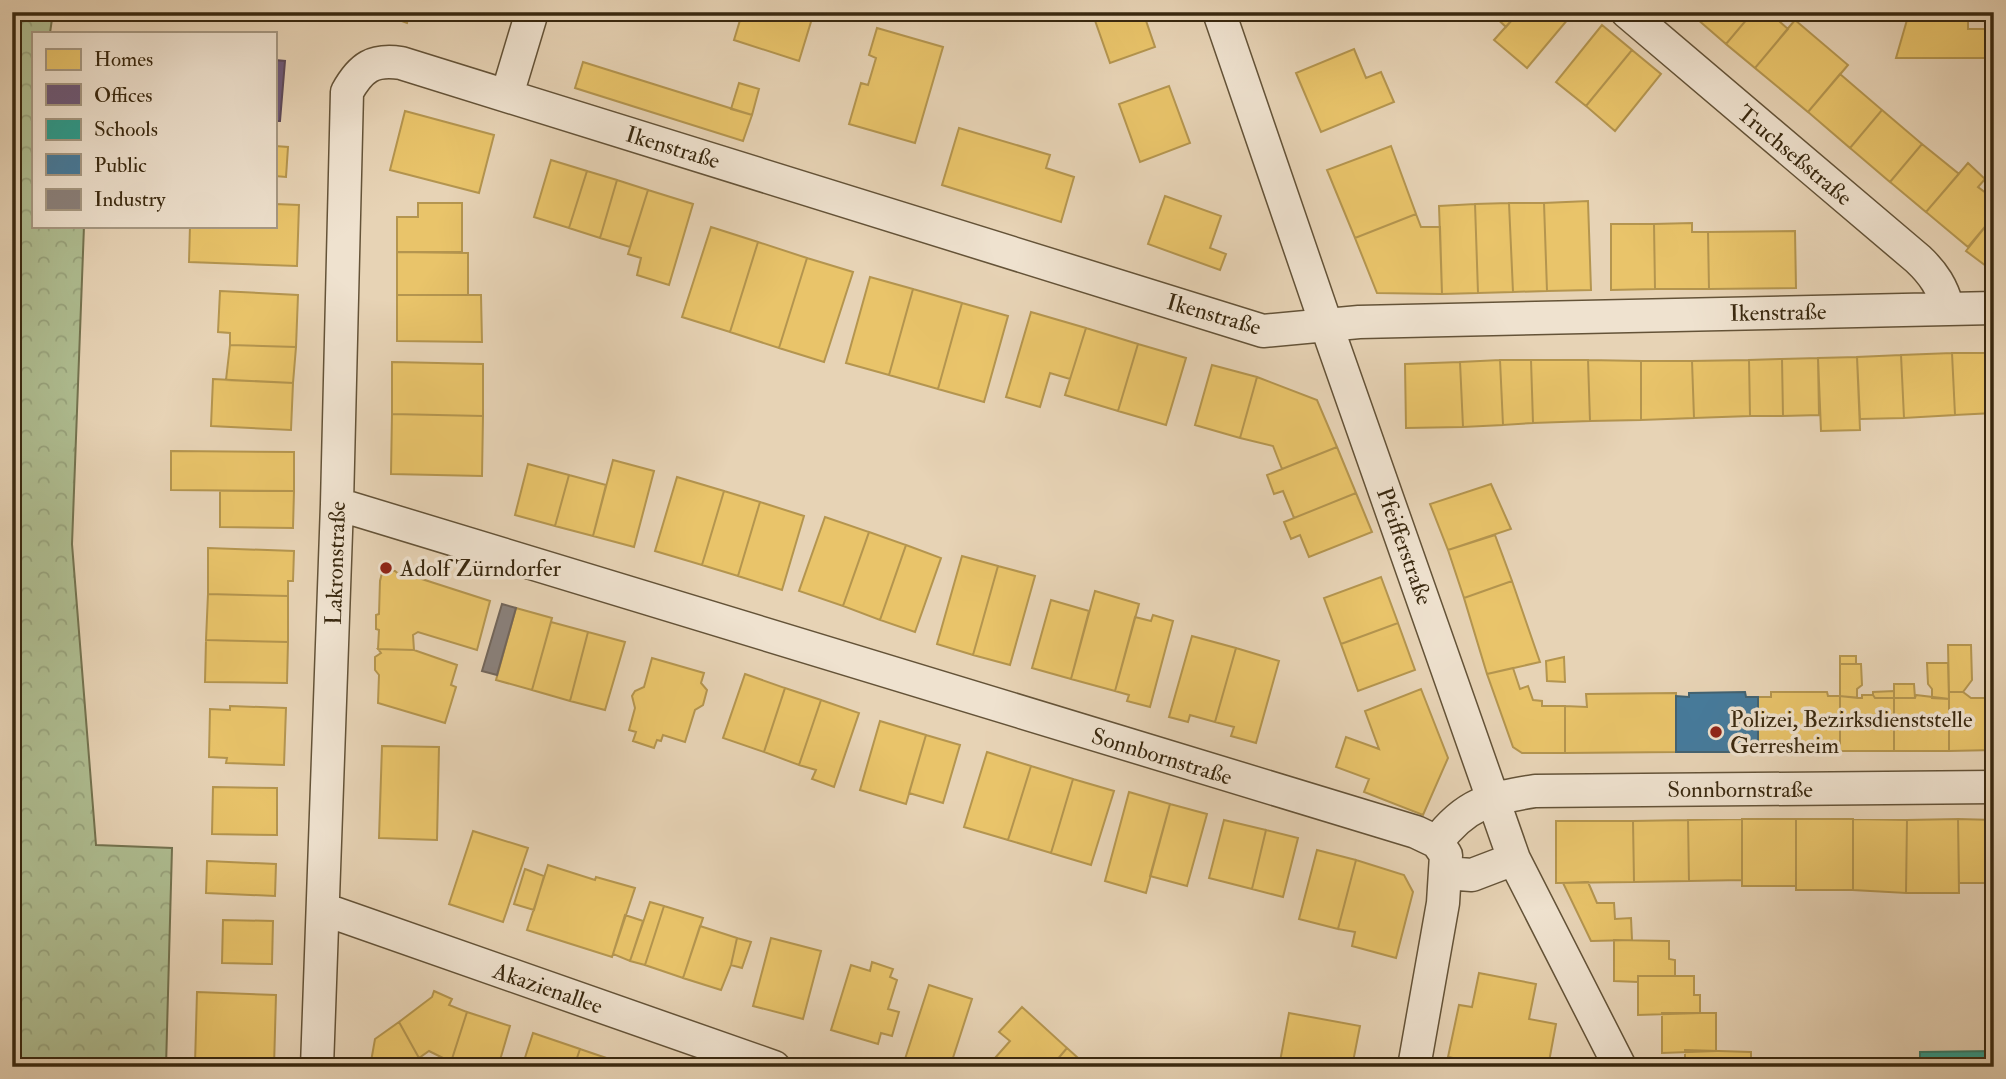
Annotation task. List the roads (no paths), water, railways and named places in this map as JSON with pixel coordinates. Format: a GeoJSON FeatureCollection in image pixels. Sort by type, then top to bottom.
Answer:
{"type":"FeatureCollection","features":[{"type":"Feature","properties":{"kind":"street"},"geometry":{"type":"LineString","coordinates":[[507,95],[532,12]]}},
{"type":"Feature","properties":{"kind":"street","name":"Pfeifferstraße"},"geometry":{"type":"LineString","coordinates":[[1219,12],[1514,859],[1620,1067]]}},
{"type":"Feature","properties":{"kind":"street","name":"Truchseßstraße"},"geometry":{"type":"LineString","coordinates":[[1626,12],[1918,259],[1933,273],[1948,308]]}},
{"type":"Feature","properties":{"kind":"street","name":"Ikenstraße"},"geometry":{"type":"LineString","coordinates":[[368,67],[384,60],[401,63],[1263,331],[1326,324],[1994,308]]}},
{"type":"Feature","properties":{"kind":"street","name":"Lakronstraße"},"geometry":{"type":"LineString","coordinates":[[317,1067],[337,504],[347,92],[356,75],[368,67]]}},
{"type":"Feature","properties":{"kind":"street","name":"Sonnbornstraße"},"geometry":{"type":"LineString","coordinates":[[337,504],[1416,832],[1437,842],[1455,820],[1494,798],[1535,791],[1994,787]]}},
{"type":"Feature","properties":{"kind":"street"},"geometry":{"type":"LineString","coordinates":[[1414,1067],[1443,903],[1446,855],[1437,842]]}},
{"type":"Feature","properties":{"kind":"street"},"geometry":{"type":"LineString","coordinates":[[1445,873],[1472,875],[1514,859]]}},
{"type":"Feature","properties":{"kind":"street","name":"Akazienallee"},"geometry":{"type":"LineString","coordinates":[[323,909],[774,1067]]}},
{"type":"Feature","properties":{"kind":"place","name":"Adolf Zürndorfer"},"geometry":{"type":"Point","coordinates":[386,568]}},
{"type":"Feature","properties":{"kind":"place","name":"Polizei, Bezirksdienststelle Gerresheim"},"geometry":{"type":"Point","coordinates":[1716,732]}}]}
